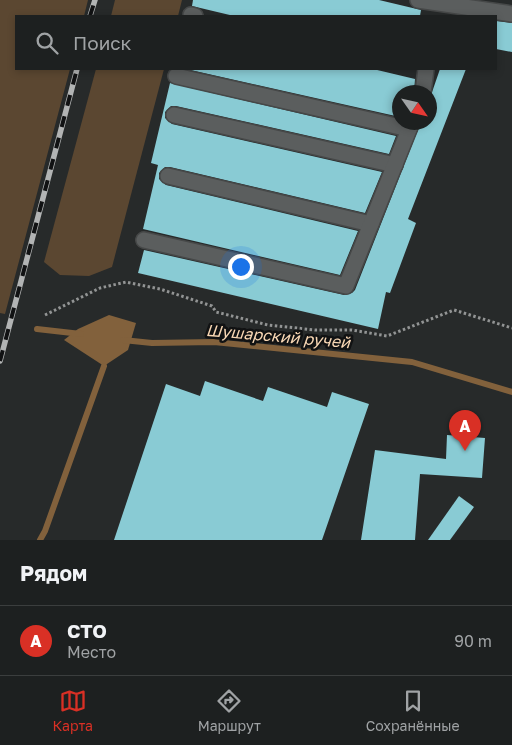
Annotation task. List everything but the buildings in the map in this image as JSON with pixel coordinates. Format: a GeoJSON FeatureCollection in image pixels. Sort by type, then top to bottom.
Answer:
{"type":"FeatureCollection","features":[{"type":"Feature","properties":{"kind":"lane"},"geometry":{"type":"LineString","coordinates":[[418,0],[434,6],[512,14]]}},
{"type":"Feature","properties":{"kind":"lane"},"geometry":{"type":"LineString","coordinates":[[425,85],[426,70]]}},
{"type":"Feature","properties":{"kind":"lane"},"geometry":{"type":"LineString","coordinates":[[176,76],[392,122]]}},
{"type":"Feature","properties":{"kind":"lane"},"geometry":{"type":"LineString","coordinates":[[174,115],[395,165]]}},
{"type":"Feature","properties":{"kind":"lane"},"geometry":{"type":"LineString","coordinates":[[144,240],[346,286],[409,130]]}},
{"type":"Feature","properties":{"kind":"lane"},"geometry":{"type":"LineString","coordinates":[[168,176],[371,224]]}},
{"type":"Feature","properties":{"kind":"path"},"geometry":{"type":"LineString","coordinates":[[45,315],[100,288],[126,282],[160,289],[212,306],[216,312],[268,325],[315,330],[352,330],[387,336],[454,310],[512,328]]}},
{"type":"Feature","properties":{"kind":"shaded area"},"geometry":{"type":"Polygon","coordinates":[[[0,0],[88,0],[84,15],[15,15],[15,70],[70,70],[5,314],[0,313],[0,0]]]}},
{"type":"Feature","properties":{"kind":"shaded area"},"geometry":{"type":"Polygon","coordinates":[[[115,0],[182,0],[178,15],[111,15],[115,0]]]}},
{"type":"Feature","properties":{"kind":"shaded area"},"geometry":{"type":"Polygon","coordinates":[[[96,70],[164,70],[112,267],[89,276],[60,275],[44,262],[96,70]]]}},
{"type":"Feature","properties":{"kind":"shaded area"},"geometry":{"type":"Polygon","coordinates":[[[109,315],[136,323],[128,350],[104,366],[64,340],[78,329],[109,315]]]}},
{"type":"Feature","properties":{"kind":"waterway","name":"Шушарский ручей"},"geometry":{"type":"LineString","coordinates":[[37,329],[81,334]]}},
{"type":"Feature","properties":{"kind":"waterway","name":"Шушарский ручей"},"geometry":{"type":"LineString","coordinates":[[123,340],[152,343],[214,342],[412,362],[512,392]]}},
{"type":"Feature","properties":{"kind":"waterway"},"geometry":{"type":"LineString","coordinates":[[40,540],[45,531],[104,366]]}},
{"type":"Feature","properties":{"kind":"railway"},"geometry":{"type":"LineString","coordinates":[[90,15],[95,0]]}},
{"type":"Feature","properties":{"kind":"railway"},"geometry":{"type":"LineString","coordinates":[[0,361],[77,70]]}},
{"type":"Feature","properties":{"kind":"place","name":"СТО"},"geometry":{"type":"Point","coordinates":[465,451]}}]}
